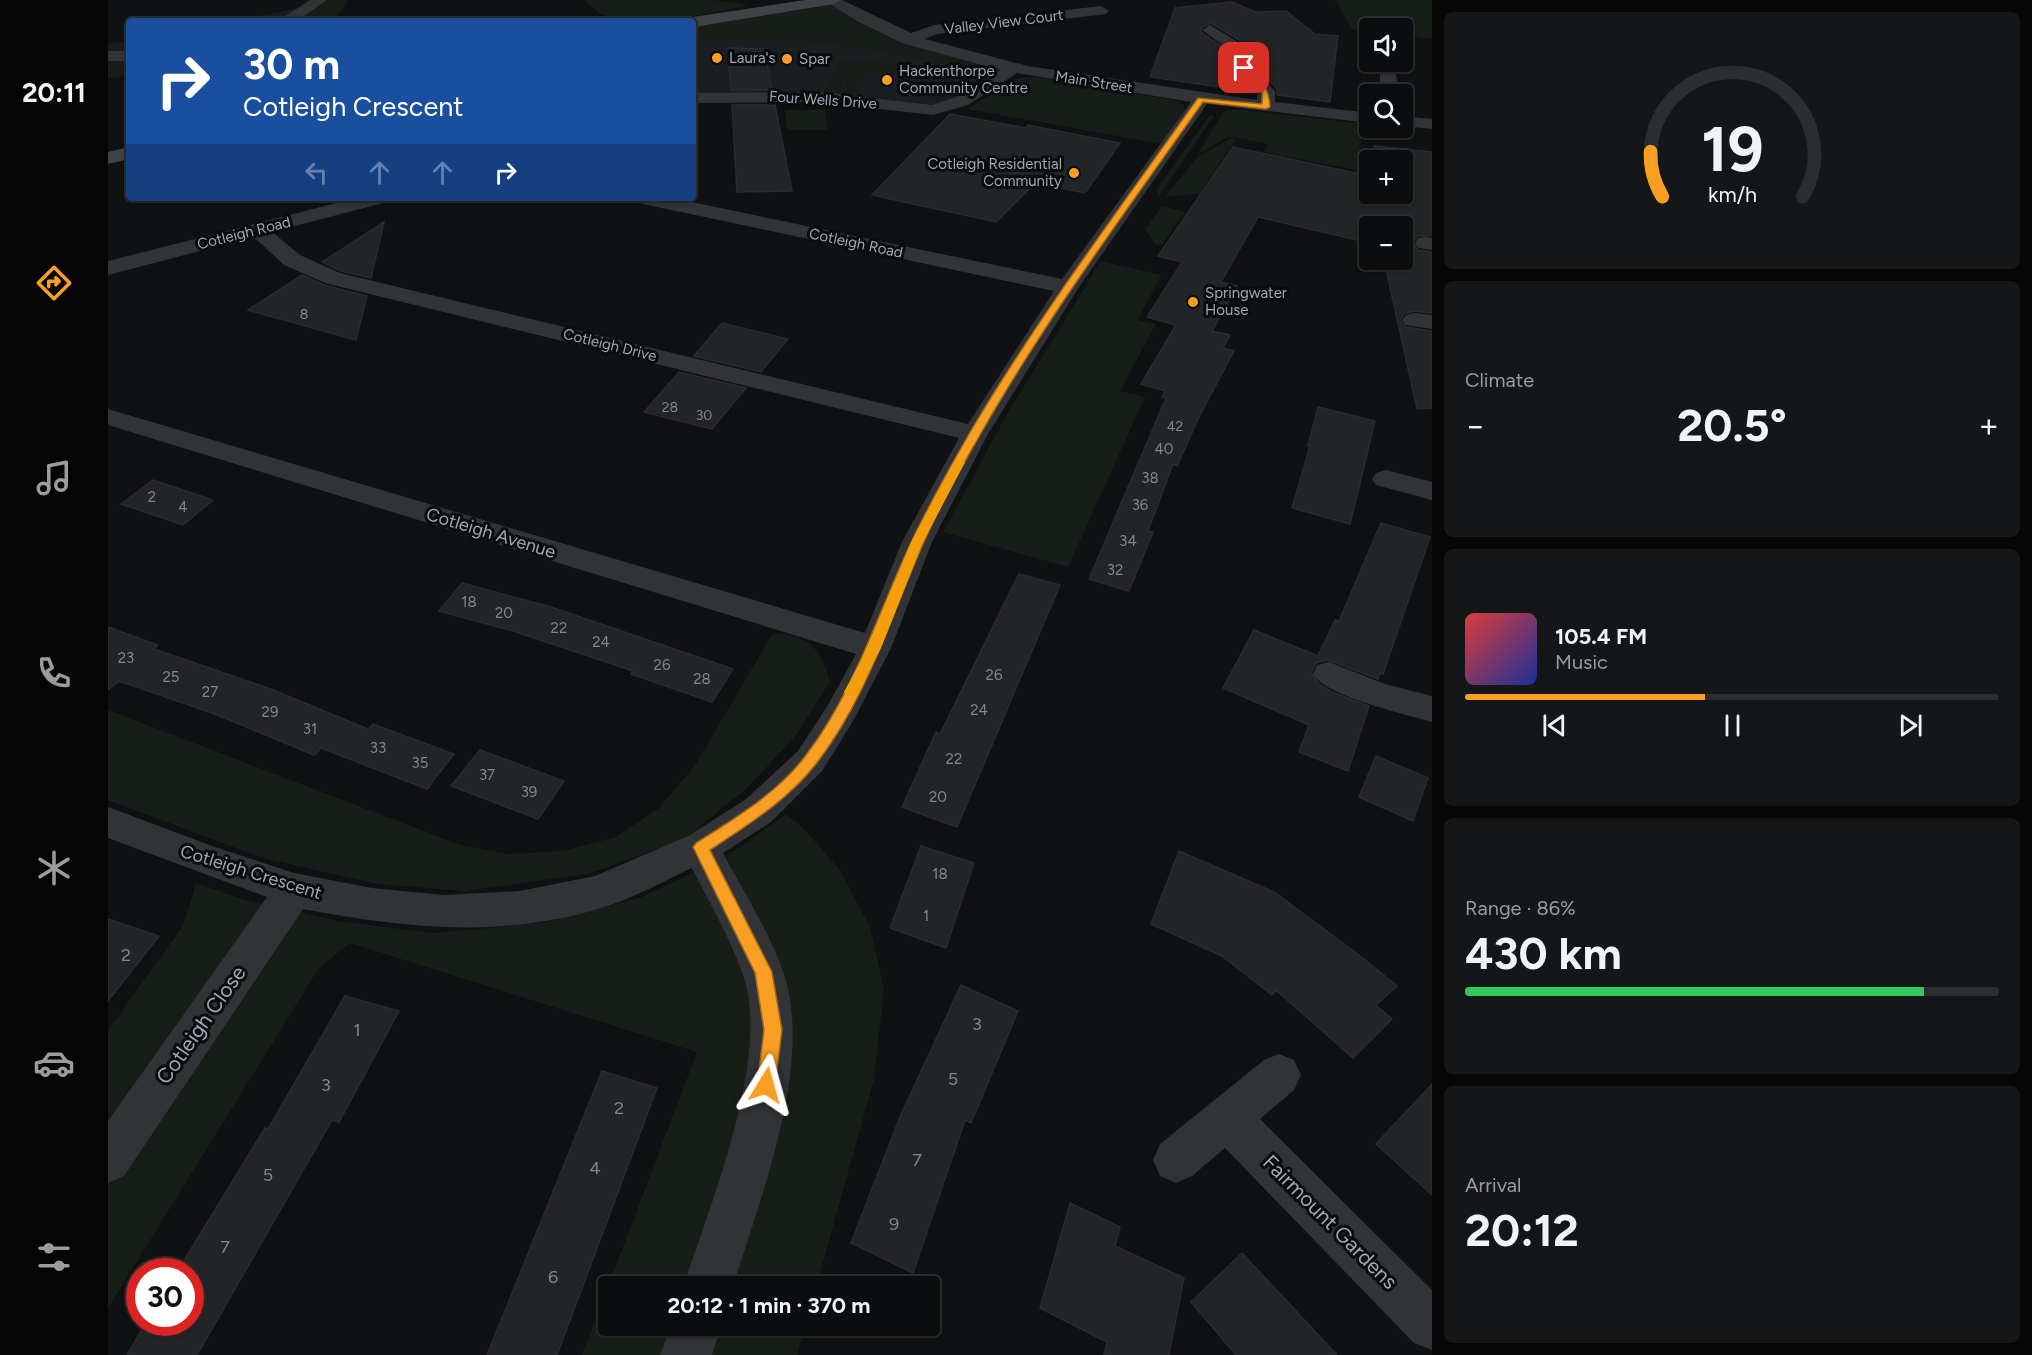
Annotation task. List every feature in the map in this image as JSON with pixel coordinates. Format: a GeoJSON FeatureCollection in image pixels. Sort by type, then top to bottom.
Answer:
{"type":"FeatureCollection","features":[{"type":"Feature","properties":{"kind":"street"},"geometry":{"type":"LineString","coordinates":[[291,18],[320,0]]}},
{"type":"Feature","properties":{"kind":"street"},"geometry":{"type":"LineString","coordinates":[[696,22],[832,0]]}},
{"type":"Feature","properties":{"kind":"street","name":"Main Street"},"geometry":{"type":"LineString","coordinates":[[832,0],[877,27],[908,40],[1014,68],[1201,100],[1359,117]]}},
{"type":"Feature","properties":{"kind":"street","name":"Valley View Court"},"geometry":{"type":"LineString","coordinates":[[908,40],[934,30],[1101,11]]}},
{"type":"Feature","properties":{"kind":"street"},"geometry":{"type":"LineString","coordinates":[[1210,30],[1237,48],[1244,68],[1266,91],[1266,107]]}},
{"type":"Feature","properties":{"kind":"street"},"geometry":{"type":"LineString","coordinates":[[108,56],[126,56]]}},
{"type":"Feature","properties":{"kind":"street","name":"Four Wells Drive"},"geometry":{"type":"LineString","coordinates":[[696,98],[819,97],[933,110],[962,101],[1014,68]]}},
{"type":"Feature","properties":{"kind":"street","name":"Cotleigh Crescent"},"geometry":{"type":"LineString","coordinates":[[108,822],[205,860],[294,890],[372,905],[444,912],[520,908],[599,892],[701,847],[758,811],[810,760],[840,714],[875,648],[917,542],[975,434],[1068,287],[1201,100]]}},
{"type":"Feature","properties":{"kind":"street"},"geometry":{"type":"LineString","coordinates":[[1413,122],[1432,124]]}},
{"type":"Feature","properties":{"kind":"street"},"geometry":{"type":"LineString","coordinates":[[108,158],[126,154]]}},
{"type":"Feature","properties":{"kind":"street","name":"Cotleigh Road"},"geometry":{"type":"LineString","coordinates":[[108,268],[369,201]]}},
{"type":"Feature","properties":{"kind":"street","name":"Cotleigh Road"},"geometry":{"type":"LineString","coordinates":[[657,201],[1068,287]]}},
{"type":"Feature","properties":{"kind":"street","name":"Cotleigh Drive"},"geometry":{"type":"LineString","coordinates":[[259,230],[285,258],[304,268],[333,278],[975,434]]}},
{"type":"Feature","properties":{"kind":"street","name":"Cotleigh Avenue"},"geometry":{"type":"LineString","coordinates":[[108,417],[875,648]]}},
{"type":"Feature","properties":{"kind":"street"},"geometry":{"type":"LineString","coordinates":[[1386,479],[1432,491]]}},
{"type":"Feature","properties":{"kind":"street"},"geometry":{"type":"LineString","coordinates":[[1329,674],[1377,694],[1432,709]]}},
{"type":"Feature","properties":{"kind":"street"},"geometry":{"type":"LineString","coordinates":[[701,847],[764,972],[773,1030],[766,1085],[752,1149],[712,1276]]}},
{"type":"Feature","properties":{"kind":"street","name":"Cotleigh Close"},"geometry":{"type":"LineString","coordinates":[[108,1160],[294,890]]}},
{"type":"Feature","properties":{"kind":"street"},"geometry":{"type":"LineString","coordinates":[[1176,1160],[1279,1075]]}},
{"type":"Feature","properties":{"kind":"street","name":"Fairmount Gardens"},"geometry":{"type":"LineString","coordinates":[[1228,1119],[1432,1325]]}},
{"type":"Feature","properties":{"kind":"street"},"geometry":{"type":"LineString","coordinates":[[686,1355],[693,1336]]}},
{"type":"Feature","properties":{"kind":"shaded area"},"geometry":{"type":"Polygon","coordinates":[[[316,0],[348,0],[336,18],[247,18],[295,9],[316,0]]]}},
{"type":"Feature","properties":{"kind":"shaded area"},"geometry":{"type":"Polygon","coordinates":[[[585,0],[714,0],[750,5],[680,18],[613,18],[598,12],[585,0]]]}},
{"type":"Feature","properties":{"kind":"shaded area"},"geometry":{"type":"Polygon","coordinates":[[[831,0],[877,27],[1014,68],[948,107],[696,98],[696,22],[831,0]]]}},
{"type":"Feature","properties":{"kind":"shaded area"},"geometry":{"type":"Polygon","coordinates":[[[1335,0],[1432,0],[1432,39],[1413,36],[1413,18],[1359,18],[1359,30],[1352,29],[1335,0]]]}},
{"type":"Feature","properties":{"kind":"shaded area"},"geometry":{"type":"Polygon","coordinates":[[[817,7],[846,14],[904,44],[990,66],[987,68],[959,67],[875,50],[830,44],[761,39],[696,40],[696,28],[817,7]]]}},
{"type":"Feature","properties":{"kind":"shaded area"},"geometry":{"type":"Polygon","coordinates":[[[126,41],[126,76],[108,79],[108,44],[126,41]]]}},
{"type":"Feature","properties":{"kind":"shaded area"},"geometry":{"type":"Polygon","coordinates":[[[842,60],[847,60],[841,91],[824,90],[842,60]]]}},
{"type":"Feature","properties":{"kind":"shaded area"},"geometry":{"type":"Polygon","coordinates":[[[850,60],[865,62],[868,60],[917,69],[911,74],[867,69],[857,83],[864,85],[860,92],[844,91],[850,60]]]}},
{"type":"Feature","properties":{"kind":"shaded area"},"geometry":{"type":"Polygon","coordinates":[[[927,71],[963,83],[961,87],[953,84],[942,90],[951,94],[939,101],[931,101],[915,84],[919,79],[928,78],[919,75],[927,71]]]}},
{"type":"Feature","properties":{"kind":"shaded area"},"geometry":{"type":"Polygon","coordinates":[[[1037,77],[1174,100],[1184,105],[1185,111],[1162,144],[967,109],[1015,79],[1037,77]]]}},
{"type":"Feature","properties":{"kind":"shaded area"},"geometry":{"type":"Polygon","coordinates":[[[1237,109],[1359,123],[1359,138],[1362,138],[1356,170],[1263,152],[1268,144],[1233,137],[1228,137],[1197,155],[1224,111],[1237,109]]]}},
{"type":"Feature","properties":{"kind":"shaded area"},"geometry":{"type":"Polygon","coordinates":[[[785,110],[825,110],[828,130],[787,130],[785,110]]]}},
{"type":"Feature","properties":{"kind":"shaded area"},"geometry":{"type":"Polygon","coordinates":[[[1210,115],[1214,116],[1159,196],[1156,190],[1210,115]]]}},
{"type":"Feature","properties":{"kind":"shaded area"},"geometry":{"type":"Polygon","coordinates":[[[1231,138],[1236,139],[1199,194],[1165,197],[1197,157],[1231,138]]]}},
{"type":"Feature","properties":{"kind":"shaded area"},"geometry":{"type":"Polygon","coordinates":[[[1162,206],[1185,212],[1162,245],[1155,244],[1145,229],[1162,206]]]}},
{"type":"Feature","properties":{"kind":"shaded area"},"geometry":{"type":"Polygon","coordinates":[[[1101,261],[1161,275],[1138,320],[1156,324],[1120,391],[1145,397],[1068,567],[943,532],[1008,412],[1101,261]]]}},
{"type":"Feature","properties":{"kind":"shaded area"},"geometry":{"type":"Polygon","coordinates":[[[773,633],[796,637],[812,646],[822,660],[830,682],[794,738],[745,790],[683,840],[588,874],[465,891],[377,884],[263,858],[108,800],[108,710],[458,844],[507,854],[563,851],[616,837],[659,808],[695,765],[773,633]]]}},
{"type":"Feature","properties":{"kind":"shaded area"},"geometry":{"type":"Polygon","coordinates":[[[786,814],[806,831],[840,870],[870,927],[884,989],[874,1080],[819,1276],[612,1276],[697,1052],[350,943],[319,968],[139,1258],[126,1258],[126,1279],[108,1308],[108,1030],[183,926],[196,883],[245,900],[338,921],[433,933],[542,923],[642,897],[727,856],[786,814]]]}},
{"type":"Feature","properties":{"kind":"shaded area"},"geometry":{"type":"Polygon","coordinates":[[[598,1313],[598,1336],[802,1336],[797,1355],[582,1355],[598,1313]]]}},
{"type":"Feature","properties":{"kind":"building"},"geometry":{"type":"Polygon","coordinates":[[[1231,2],[1256,12],[1286,11],[1315,34],[1338,36],[1330,102],[1277,95],[1277,89],[1254,65],[1244,43],[1211,23],[1201,28],[1201,32],[1228,51],[1234,69],[1254,92],[1150,77],[1175,8],[1231,2]]]}},
{"type":"Feature","properties":{"kind":"building"},"geometry":{"type":"Polygon","coordinates":[[[728,48],[764,49],[772,90],[731,90],[728,48]]]}},
{"type":"Feature","properties":{"kind":"building"},"geometry":{"type":"Polygon","coordinates":[[[732,105],[775,105],[792,191],[737,192],[732,105]]]}},
{"type":"Feature","properties":{"kind":"building","name":"Cotleigh Residential Community"},"geometry":{"type":"Polygon","coordinates":[[[950,114],[1026,128],[1028,125],[1120,143],[1085,193],[1035,183],[996,222],[872,195],[950,114]]]}},
{"type":"Feature","properties":{"kind":"building"},"geometry":{"type":"Polygon","coordinates":[[[1374,146],[1413,150],[1375,150],[1374,146]]]}},
{"type":"Feature","properties":{"kind":"building"},"geometry":{"type":"Polygon","coordinates":[[[1233,147],[1359,174],[1359,204],[1413,204],[1413,150],[1432,152],[1432,236],[1418,236],[1413,242],[1413,216],[1359,216],[1359,240],[1258,217],[1221,282],[1237,286],[1212,331],[1230,335],[1223,348],[1234,351],[1200,415],[1177,466],[1173,464],[1148,531],[1153,532],[1129,591],[1089,579],[1166,398],[1162,397],[1165,391],[1141,384],[1176,325],[1147,317],[1182,262],[1158,256],[1233,147]]]}},
{"type":"Feature","properties":{"kind":"building"},"geometry":{"type":"Polygon","coordinates":[[[384,222],[371,278],[341,271],[322,262],[384,222]]]}},
{"type":"Feature","properties":{"kind":"building"},"geometry":{"type":"Polygon","coordinates":[[[1413,242],[1418,250],[1432,252],[1432,313],[1413,311],[1404,314],[1400,320],[1406,327],[1432,331],[1432,408],[1417,409],[1386,270],[1413,270],[1413,242]]]}},
{"type":"Feature","properties":{"kind":"building"},"geometry":{"type":"Polygon","coordinates":[[[302,275],[324,285],[367,296],[356,340],[248,310],[302,275]]]}},
{"type":"Feature","properties":{"kind":"building"},"geometry":{"type":"Polygon","coordinates":[[[722,323],[788,339],[761,372],[694,356],[722,323]]]}},
{"type":"Feature","properties":{"kind":"building"},"geometry":{"type":"Polygon","coordinates":[[[679,372],[746,388],[712,429],[644,412],[679,372]]]}},
{"type":"Feature","properties":{"kind":"building"},"geometry":{"type":"Polygon","coordinates":[[[1318,407],[1375,421],[1350,524],[1292,508],[1310,446],[1308,446],[1318,407]]]}},
{"type":"Feature","properties":{"kind":"building"},"geometry":{"type":"Polygon","coordinates":[[[153,480],[213,500],[183,525],[121,504],[153,480]]]}},
{"type":"Feature","properties":{"kind":"building"},"geometry":{"type":"Polygon","coordinates":[[[1381,523],[1430,537],[1383,674],[1380,673],[1378,679],[1328,660],[1316,663],[1311,673],[1319,684],[1332,692],[1369,706],[1348,771],[1299,752],[1309,725],[1223,688],[1254,630],[1318,656],[1335,620],[1339,621],[1381,523]]]}},
{"type":"Feature","properties":{"kind":"building"},"geometry":{"type":"Polygon","coordinates":[[[1019,574],[1060,585],[957,827],[902,807],[936,732],[940,734],[1019,574]]]}},
{"type":"Feature","properties":{"kind":"building"},"geometry":{"type":"Polygon","coordinates":[[[462,583],[551,607],[733,669],[712,702],[631,674],[633,671],[513,631],[439,611],[462,583]]]}},
{"type":"Feature","properties":{"kind":"building"},"geometry":{"type":"Polygon","coordinates":[[[108,627],[158,645],[154,649],[268,688],[368,729],[373,724],[454,754],[427,789],[321,748],[314,755],[215,714],[119,681],[108,690],[108,627]]]}},
{"type":"Feature","properties":{"kind":"building"},"geometry":{"type":"Polygon","coordinates":[[[480,750],[564,781],[538,819],[451,786],[480,750]]]}},
{"type":"Feature","properties":{"kind":"building"},"geometry":{"type":"Polygon","coordinates":[[[1376,756],[1428,778],[1413,821],[1359,797],[1376,756]]]}},
{"type":"Feature","properties":{"kind":"building"},"geometry":{"type":"Polygon","coordinates":[[[921,846],[974,863],[946,948],[890,928],[921,846]]]}},
{"type":"Feature","properties":{"kind":"building"},"geometry":{"type":"Polygon","coordinates":[[[1179,851],[1274,892],[1359,955],[1397,986],[1376,1005],[1392,1019],[1353,1058],[1276,990],[1272,995],[1222,956],[1151,924],[1179,851]]]}},
{"type":"Feature","properties":{"kind":"building"},"geometry":{"type":"Polygon","coordinates":[[[108,919],[159,936],[108,1001],[108,919]]]}},
{"type":"Feature","properties":{"kind":"building"},"geometry":{"type":"Polygon","coordinates":[[[961,985],[1018,1011],[971,1123],[965,1120],[913,1273],[851,1243],[900,1117],[961,985]]]}},
{"type":"Feature","properties":{"kind":"building"},"geometry":{"type":"Polygon","coordinates":[[[345,996],[399,1011],[339,1122],[332,1120],[197,1355],[127,1355],[138,1336],[204,1336],[204,1258],[186,1258],[265,1128],[268,1129],[345,996]]]}},
{"type":"Feature","properties":{"kind":"building"},"geometry":{"type":"Polygon","coordinates":[[[602,1071],[657,1088],[557,1355],[487,1355],[602,1071]]]}},
{"type":"Feature","properties":{"kind":"building"},"geometry":{"type":"Polygon","coordinates":[[[1432,1084],[1432,1195],[1376,1144],[1432,1084]]]}},
{"type":"Feature","properties":{"kind":"building"},"geometry":{"type":"Polygon","coordinates":[[[1070,1203],[1120,1227],[1115,1246],[1184,1278],[1169,1355],[1104,1355],[1107,1342],[1040,1308],[1070,1203]]]}},
{"type":"Feature","properties":{"kind":"building"},"geometry":{"type":"Polygon","coordinates":[[[1242,1253],[1337,1355],[1236,1355],[1191,1302],[1242,1253]]]}},
{"type":"Feature","properties":{"kind":"slow traffic"},"geometry":{"type":"LineString","coordinates":[[851,692],[875,648],[917,542],[960,462]]}},
{"type":"Feature","properties":{"kind":"place","name":"Laura's"},"geometry":{"type":"Point","coordinates":[717,58]}},
{"type":"Feature","properties":{"kind":"place","name":"Spar"},"geometry":{"type":"Point","coordinates":[787,59]}},
{"type":"Feature","properties":{"kind":"place","name":"Hackenthorpe Community Centre"},"geometry":{"type":"Point","coordinates":[887,80]}},
{"type":"Feature","properties":{"kind":"place","name":"Cotleigh Residential Community"},"geometry":{"type":"Point","coordinates":[1074,173]}},
{"type":"Feature","properties":{"kind":"place","name":"Springwater House"},"geometry":{"type":"Point","coordinates":[1193,302]}},
{"type":"Feature","properties":{"kind":"route"},"geometry":{"type":"LineString","coordinates":[[766,1085],[773,1030],[764,972],[701,847],[758,811],[810,760],[840,714],[875,648],[917,542],[975,434],[1068,287],[1201,100],[1266,107],[1266,91],[1244,68]]}}]}
